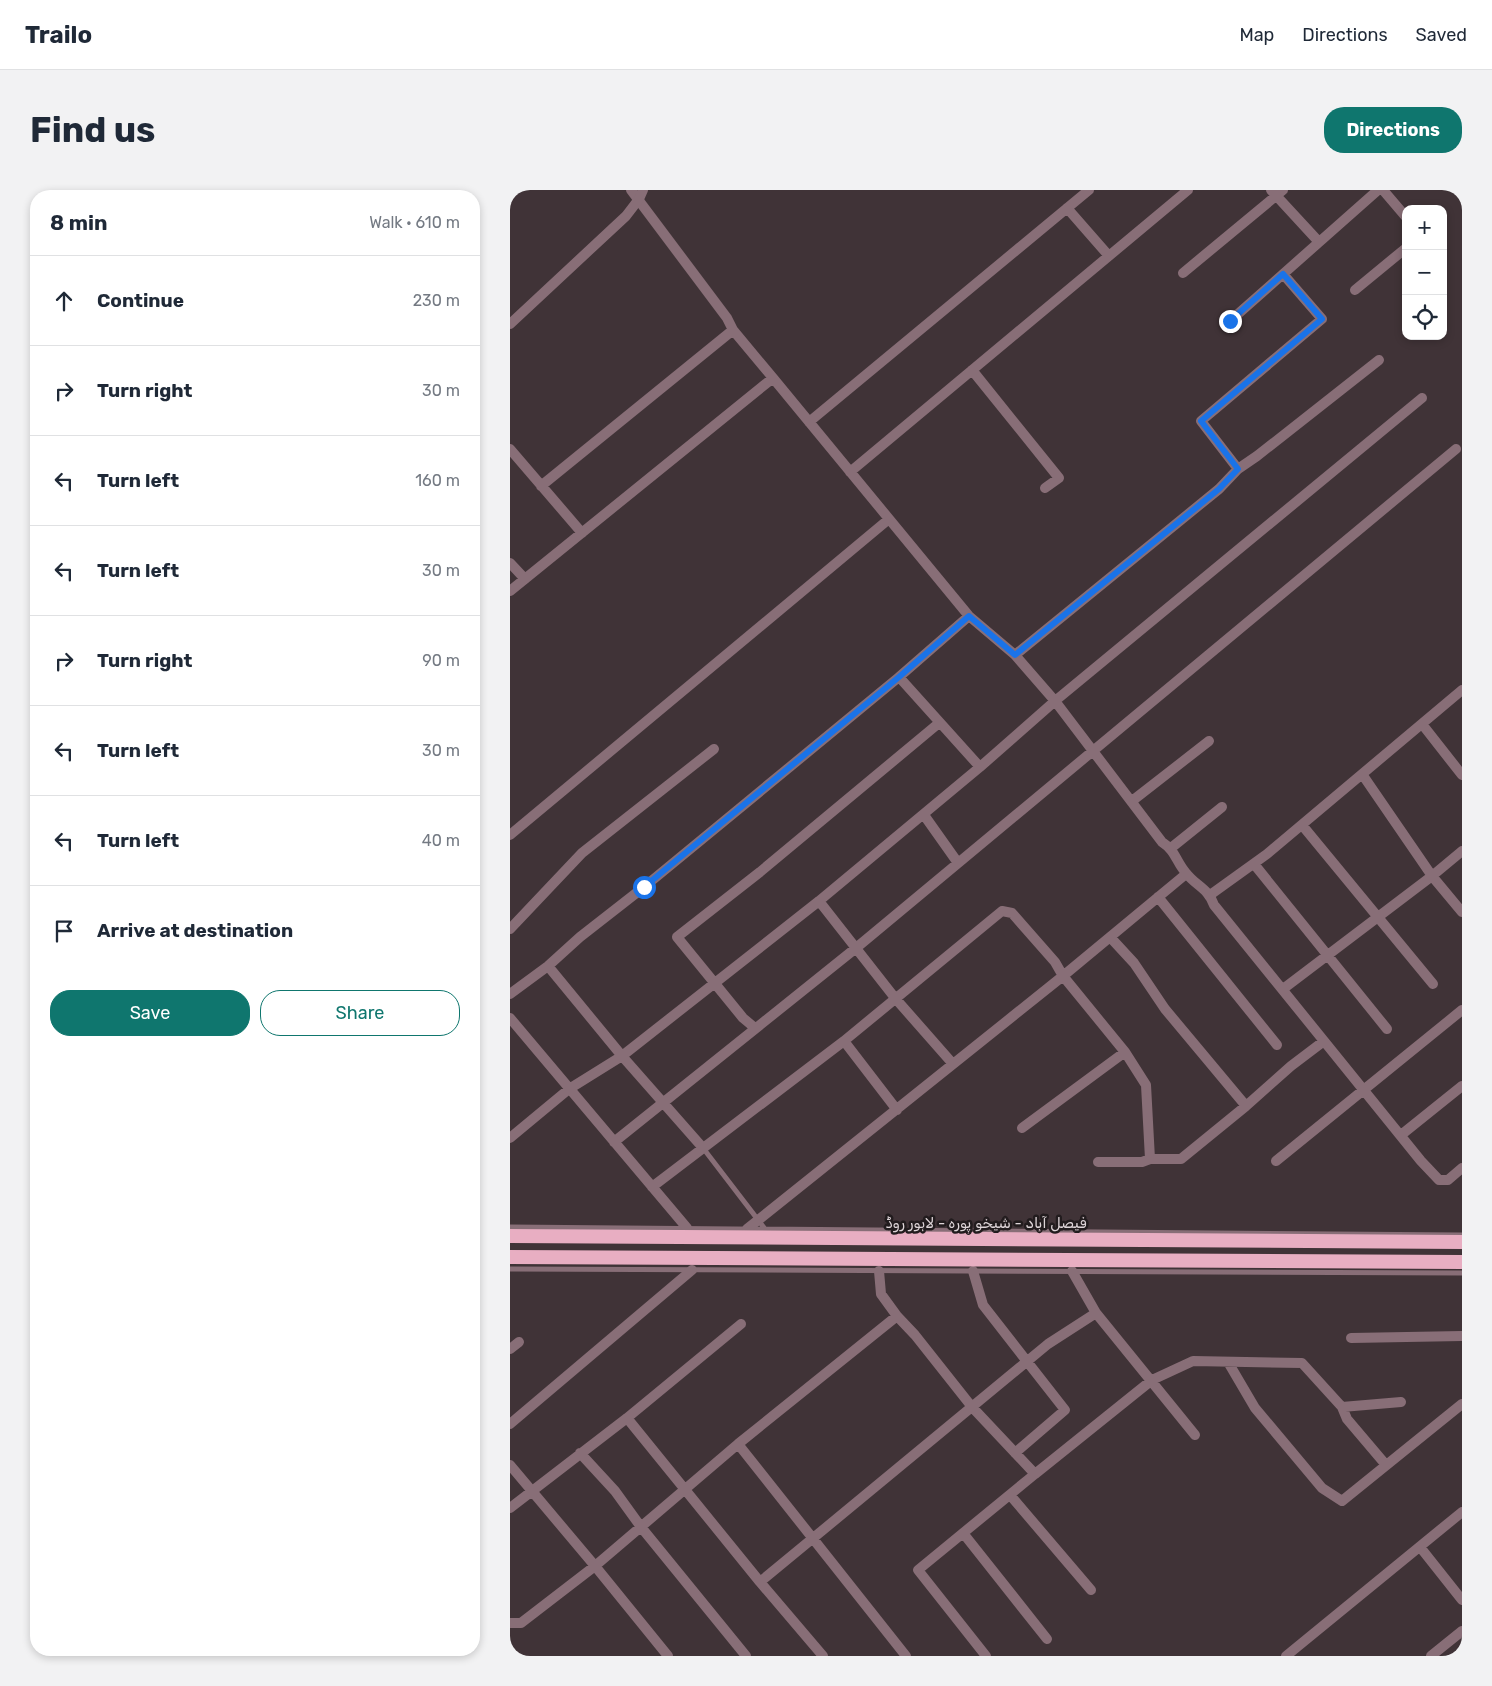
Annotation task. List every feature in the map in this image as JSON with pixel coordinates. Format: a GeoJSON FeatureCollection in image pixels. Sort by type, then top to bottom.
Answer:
{"type":"FeatureCollection","features":[{"type":"Feature","properties":{"kind":"highway","name":"فیصل آباد - شیخو پورہ - لاہور روڈ"},"geometry":{"type":"LineString","coordinates":[[510,1236],[1462,1242]]}},
{"type":"Feature","properties":{"kind":"highway"},"geometry":{"type":"LineString","coordinates":[[510,1257],[1462,1262]]}},
{"type":"Feature","properties":{"kind":"street"},"geometry":{"type":"LineString","coordinates":[[631,190],[641,194],[734,330],[773,378],[969,616],[1015,655],[1055,701],[1162,842],[1171,848],[1186,874],[1210,895],[1214,905],[1421,1161],[1439,1180],[1448,1180],[1462,1168]]}},
{"type":"Feature","properties":{"kind":"street"},"geometry":{"type":"LineString","coordinates":[[809,422],[1089,190]]}},
{"type":"Feature","properties":{"kind":"street"},"geometry":{"type":"LineString","coordinates":[[850,472],[1188,190]]}},
{"type":"Feature","properties":{"kind":"street"},"geometry":{"type":"LineString","coordinates":[[1230,321],[1378,190]]}},
{"type":"Feature","properties":{"kind":"street"},"geometry":{"type":"LineString","coordinates":[[1383,190],[1402,212]]}},
{"type":"Feature","properties":{"kind":"street"},"geometry":{"type":"LineString","coordinates":[[1183,273],[1277,192],[1319,242]]}},
{"type":"Feature","properties":{"kind":"street"},"geometry":{"type":"LineString","coordinates":[[510,324],[626,216],[641,194]]}},
{"type":"Feature","properties":{"kind":"street"},"geometry":{"type":"LineString","coordinates":[[1067,208],[1109,256]]}},
{"type":"Feature","properties":{"kind":"street"},"geometry":{"type":"LineString","coordinates":[[1355,290],[1404,250]]}},
{"type":"Feature","properties":{"kind":"street"},"geometry":{"type":"LineString","coordinates":[[1238,469],[1201,421],[1322,319],[1283,274]]}},
{"type":"Feature","properties":{"kind":"street"},"geometry":{"type":"LineString","coordinates":[[541,486],[734,330]]}},
{"type":"Feature","properties":{"kind":"street"},"geometry":{"type":"LineString","coordinates":[[1015,655],[1219,489],[1238,469],[1379,360]]}},
{"type":"Feature","properties":{"kind":"street"},"geometry":{"type":"LineString","coordinates":[[972,370],[1059,478],[1045,488]]}},
{"type":"Feature","properties":{"kind":"street"},"geometry":{"type":"LineString","coordinates":[[510,591],[773,378]]}},
{"type":"Feature","properties":{"kind":"street"},"geometry":{"type":"LineString","coordinates":[[510,1138],[569,1089],[622,1056],[819,901],[924,815],[1055,701],[1422,398]]}},
{"type":"Feature","properties":{"kind":"street"},"geometry":{"type":"LineString","coordinates":[[510,448],[582,533]]}},
{"type":"Feature","properties":{"kind":"street"},"geometry":{"type":"LineString","coordinates":[[614,1142],[856,948],[1456,449]]}},
{"type":"Feature","properties":{"kind":"street"},"geometry":{"type":"LineString","coordinates":[[510,835],[889,519]]}},
{"type":"Feature","properties":{"kind":"street"},"geometry":{"type":"LineString","coordinates":[[510,563],[525,579]]}},
{"type":"Feature","properties":{"kind":"street"},"geometry":{"type":"LineString","coordinates":[[510,994],[548,966],[899,677],[969,616]]}},
{"type":"Feature","properties":{"kind":"street"},"geometry":{"type":"LineString","coordinates":[[899,677],[980,767]]}},
{"type":"Feature","properties":{"kind":"street"},"geometry":{"type":"LineString","coordinates":[[1210,895],[1254,864],[1302,825],[1462,690]]}},
{"type":"Feature","properties":{"kind":"street"},"geometry":{"type":"LineString","coordinates":[[755,1028],[743,1018],[677,937],[760,872],[939,723]]}},
{"type":"Feature","properties":{"kind":"street"},"geometry":{"type":"LineString","coordinates":[[1422,724],[1462,775]]}},
{"type":"Feature","properties":{"kind":"street"},"geometry":{"type":"LineString","coordinates":[[1132,801],[1208,741]]}},
{"type":"Feature","properties":{"kind":"street"},"geometry":{"type":"LineString","coordinates":[[510,928],[582,853],[714,750]]}},
{"type":"Feature","properties":{"kind":"street"},"geometry":{"type":"LineString","coordinates":[[1362,774],[1432,876],[1462,912]]}},
{"type":"Feature","properties":{"kind":"street"},"geometry":{"type":"LineString","coordinates":[[1171,848],[1222,807]]}},
{"type":"Feature","properties":{"kind":"street"},"geometry":{"type":"LineString","coordinates":[[924,815],[958,863]]}},
{"type":"Feature","properties":{"kind":"street"},"geometry":{"type":"LineString","coordinates":[[1302,825],[1433,984]]}},
{"type":"Feature","properties":{"kind":"street"},"geometry":{"type":"LineString","coordinates":[[1283,989],[1462,851]]}},
{"type":"Feature","properties":{"kind":"street"},"geometry":{"type":"LineString","coordinates":[[1254,864],[1387,1029]]}},
{"type":"Feature","properties":{"kind":"street"},"geometry":{"type":"LineString","coordinates":[[747,1229],[1064,976],[1186,874]]}},
{"type":"Feature","properties":{"kind":"street"},"geometry":{"type":"LineString","coordinates":[[1158,897],[1277,1045]]}},
{"type":"Feature","properties":{"kind":"street"},"geometry":{"type":"LineString","coordinates":[[819,901],[895,998],[953,1064]]}},
{"type":"Feature","properties":{"kind":"street"},"geometry":{"type":"LineString","coordinates":[[652,1187],[844,1041],[1002,911],[1012,913],[1055,962],[1125,1052],[1146,1084],[1150,1159]]}},
{"type":"Feature","properties":{"kind":"street"},"geometry":{"type":"LineString","coordinates":[[1110,937],[1134,964],[1166,1009],[1246,1106]]}},
{"type":"Feature","properties":{"kind":"street"},"geometry":{"type":"LineString","coordinates":[[548,966],[622,1056],[703,1148]]}},
{"type":"Feature","properties":{"kind":"street"},"geometry":{"type":"LineString","coordinates":[[1276,1161],[1462,1010]]}},
{"type":"Feature","properties":{"kind":"street"},"geometry":{"type":"LineString","coordinates":[[510,1018],[686,1228]]}},
{"type":"Feature","properties":{"kind":"street"},"geometry":{"type":"LineString","coordinates":[[844,1041],[897,1110]]}},
{"type":"Feature","properties":{"kind":"street"},"geometry":{"type":"LineString","coordinates":[[1098,1162],[1142,1162],[1150,1159],[1181,1159],[1291,1066],[1324,1041]]}},
{"type":"Feature","properties":{"kind":"street"},"geometry":{"type":"LineString","coordinates":[[1022,1128],[1125,1052]]}},
{"type":"Feature","properties":{"kind":"street"},"geometry":{"type":"LineString","coordinates":[[1401,1135],[1462,1086]]}},
{"type":"Feature","properties":{"kind":"street"},"geometry":{"type":"LineString","coordinates":[[510,1424],[692,1270]]}},
{"type":"Feature","properties":{"kind":"street"},"geometry":{"type":"LineString","coordinates":[[879,1270],[882,1294],[897,1316],[915,1335],[972,1407],[1035,1474]]}},
{"type":"Feature","properties":{"kind":"street"},"geometry":{"type":"LineString","coordinates":[[973,1271],[983,1305],[1065,1410],[1015,1453]]}},
{"type":"Feature","properties":{"kind":"street"},"geometry":{"type":"LineString","coordinates":[[1072,1271],[1096,1314],[1195,1434]]}},
{"type":"Feature","properties":{"kind":"street"},"geometry":{"type":"LineString","coordinates":[[760,1582],[1048,1344],[1096,1314]]}},
{"type":"Feature","properties":{"kind":"street"},"geometry":{"type":"LineString","coordinates":[[510,1623],[521,1623],[595,1566],[738,1444],[897,1316]]}},
{"type":"Feature","properties":{"kind":"street"},"geometry":{"type":"LineString","coordinates":[[510,1508],[627,1418],[741,1324]]}},
{"type":"Feature","properties":{"kind":"street"},"geometry":{"type":"LineString","coordinates":[[1352,1338],[1462,1336]]}},
{"type":"Feature","properties":{"kind":"street"},"geometry":{"type":"LineString","coordinates":[[510,1349],[519,1342]]}},
{"type":"Feature","properties":{"kind":"street"},"geometry":{"type":"LineString","coordinates":[[986,1656],[918,1570],[1152,1380],[1193,1361],[1302,1363],[1342,1407],[1347,1419],[1386,1465]]}},
{"type":"Feature","properties":{"kind":"street"},"geometry":{"type":"LineString","coordinates":[[1228,1362],[1255,1408],[1322,1488],[1342,1502],[1462,1404]]}},
{"type":"Feature","properties":{"kind":"street"},"geometry":{"type":"LineString","coordinates":[[1342,1407],[1401,1402]]}},
{"type":"Feature","properties":{"kind":"street"},"geometry":{"type":"LineString","coordinates":[[627,1418],[760,1582],[823,1656]]}},
{"type":"Feature","properties":{"kind":"street"},"geometry":{"type":"LineString","coordinates":[[738,1444],[906,1656]]}},
{"type":"Feature","properties":{"kind":"street"},"geometry":{"type":"LineString","coordinates":[[580,1453],[614,1491],[746,1656]]}},
{"type":"Feature","properties":{"kind":"street"},"geometry":{"type":"LineString","coordinates":[[510,1465],[668,1656]]}},
{"type":"Feature","properties":{"kind":"street"},"geometry":{"type":"LineString","coordinates":[[1010,1495],[1091,1590]]}},
{"type":"Feature","properties":{"kind":"street"},"geometry":{"type":"LineString","coordinates":[[1286,1656],[1462,1512]]}},
{"type":"Feature","properties":{"kind":"street"},"geometry":{"type":"LineString","coordinates":[[963,1533],[1047,1639]]}},
{"type":"Feature","properties":{"kind":"street"},"geometry":{"type":"LineString","coordinates":[[1420,1547],[1462,1600]]}},
{"type":"Feature","properties":{"kind":"street"},"geometry":{"type":"LineString","coordinates":[[1432,1656],[1462,1631]]}},
{"type":"Feature","properties":{"kind":"lane"},"geometry":{"type":"LineString","coordinates":[[703,1148],[765,1229]]}},
{"type":"Feature","properties":{"kind":"lane"},"geometry":{"type":"LineString","coordinates":[[510,1227],[1462,1235]]}},
{"type":"Feature","properties":{"kind":"lane"},"geometry":{"type":"LineString","coordinates":[[510,1269],[1462,1273]]}},
{"type":"Feature","properties":{"kind":"route"},"geometry":{"type":"LineString","coordinates":[[644,887],[899,677],[969,616],[1015,655],[1219,489],[1238,469],[1201,421],[1322,319],[1283,274],[1230,321]]}}]}
